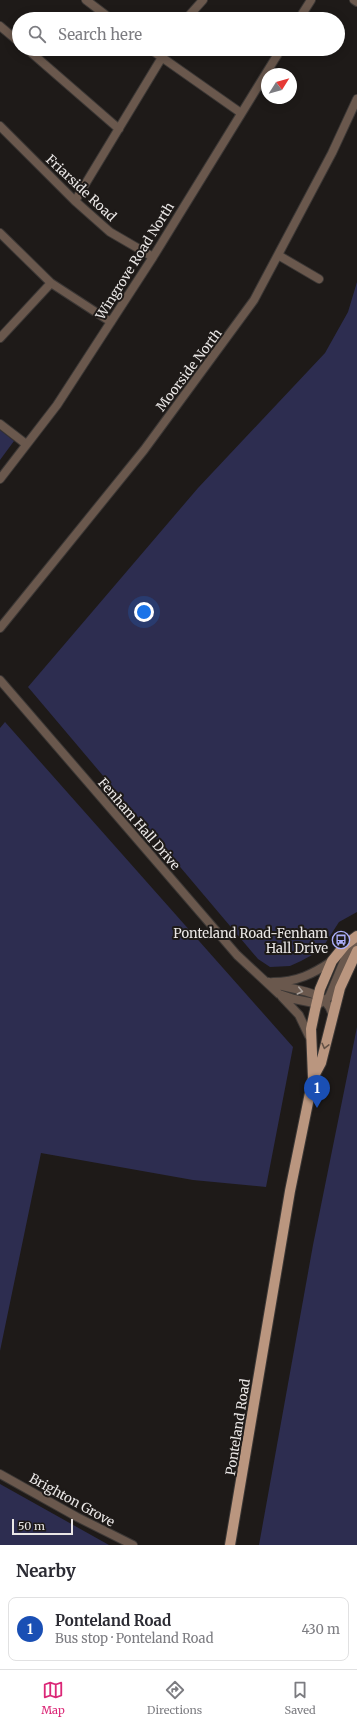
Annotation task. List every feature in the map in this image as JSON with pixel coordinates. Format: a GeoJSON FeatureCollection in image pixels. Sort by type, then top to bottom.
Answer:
{"type":"FeatureCollection","features":[{"type":"Feature","properties":{"kind":"main road","name":"Ponteland Road"},"geometry":{"type":"LineString","coordinates":[[230,1545],[290,1190],[313,1078],[311,1042],[320,1000],[332,961],[345,945],[357,936]]}},
{"type":"Feature","properties":{"kind":"main road","name":"Ponteland Road"},"geometry":{"type":"LineString","coordinates":[[313,1078],[321,1063],[332,1013],[342,983],[357,951]]}},
{"type":"Feature","properties":{"kind":"street"},"geometry":{"type":"LineString","coordinates":[[86,0],[102,12]]}},
{"type":"Feature","properties":{"kind":"street"},"geometry":{"type":"LineString","coordinates":[[192,12],[203,0]]}},
{"type":"Feature","properties":{"kind":"street"},"geometry":{"type":"LineString","coordinates":[[303,12],[311,0]]}},
{"type":"Feature","properties":{"kind":"street"},"geometry":{"type":"LineString","coordinates":[[0,26],[12,36]]}},
{"type":"Feature","properties":{"kind":"street"},"geometry":{"type":"LineString","coordinates":[[35,56],[119,129]]}},
{"type":"Feature","properties":{"kind":"street"},"geometry":{"type":"LineString","coordinates":[[159,56],[241,113]]}},
{"type":"Feature","properties":{"kind":"street","name":"Wingrove Road North"},"geometry":{"type":"LineString","coordinates":[[0,479],[57,405],[153,257],[277,56]]}},
{"type":"Feature","properties":{"kind":"street"},"geometry":{"type":"LineString","coordinates":[[75,201],[161,58]]}},
{"type":"Feature","properties":{"kind":"street","name":"Moorside North"},"geometry":{"type":"LineString","coordinates":[[0,628],[144,450],[226,341],[254,300],[332,153],[357,99]]}},
{"type":"Feature","properties":{"kind":"street","name":"Friarside Road"},"geometry":{"type":"LineString","coordinates":[[0,126],[75,201],[110,232],[153,257]]}},
{"type":"Feature","properties":{"kind":"street"},"geometry":{"type":"LineString","coordinates":[[0,233],[51,283],[111,322]]}},
{"type":"Feature","properties":{"kind":"street"},"geometry":{"type":"LineString","coordinates":[[278,255],[319,279]]}},
{"type":"Feature","properties":{"kind":"street"},"geometry":{"type":"LineString","coordinates":[[0,338],[51,283]]}},
{"type":"Feature","properties":{"kind":"street"},"geometry":{"type":"LineString","coordinates":[[0,424],[26,444]]}},
{"type":"Feature","properties":{"kind":"street","name":"Fenham Hall Drive"},"geometry":{"type":"LineString","coordinates":[[0,680],[237,955],[279,994],[320,1000]]}},
{"type":"Feature","properties":{"kind":"street"},"geometry":{"type":"LineString","coordinates":[[332,1013],[320,1000],[346,956],[357,942]]}},
{"type":"Feature","properties":{"kind":"street"},"geometry":{"type":"LineString","coordinates":[[266,981],[298,980],[332,961]]}},
{"type":"Feature","properties":{"kind":"street","name":"Fenham Hall Drive"},"geometry":{"type":"LineString","coordinates":[[266,981],[320,1000]]}},
{"type":"Feature","properties":{"kind":"street"},"geometry":{"type":"LineString","coordinates":[[279,994],[302,1019],[311,1042]]}},
{"type":"Feature","properties":{"kind":"street","name":"Brighton Grove"},"geometry":{"type":"LineString","coordinates":[[0,1474],[77,1517],[133,1545]]}},
{"type":"Feature","properties":{"kind":"shaded area"},"geometry":{"type":"Polygon","coordinates":[[[357,282],[357,912],[339,922],[321,950],[290,966],[270,967],[258,959],[28,687],[198,488],[325,353],[348,312],[357,282]]]}},
{"type":"Feature","properties":{"kind":"shaded area"},"geometry":{"type":"Polygon","coordinates":[[[0,430],[14,441],[0,460],[0,430]]]}},
{"type":"Feature","properties":{"kind":"shaded area"},"geometry":{"type":"Polygon","coordinates":[[[5,722],[293,1047],[266,1187],[193,1180],[41,1153],[0,1351],[0,728],[5,722]]]}},
{"type":"Feature","properties":{"kind":"shaded area"},"geometry":{"type":"Polygon","coordinates":[[[357,1027],[357,1545],[259,1545],[313,1245],[357,1027]]]}},
{"type":"Feature","properties":{"kind":"shaded area"},"geometry":{"type":"Polygon","coordinates":[[[0,1484],[109,1545],[0,1545],[0,1484]]]}},
{"type":"Feature","properties":{"kind":"place","name":"Ponteland Road-Fenham Hall Drive"},"geometry":{"type":"Point","coordinates":[341,940]}},
{"type":"Feature","properties":{"kind":"place","name":"Ponteland Road"},"geometry":{"type":"Point","coordinates":[317,1108]}}]}
